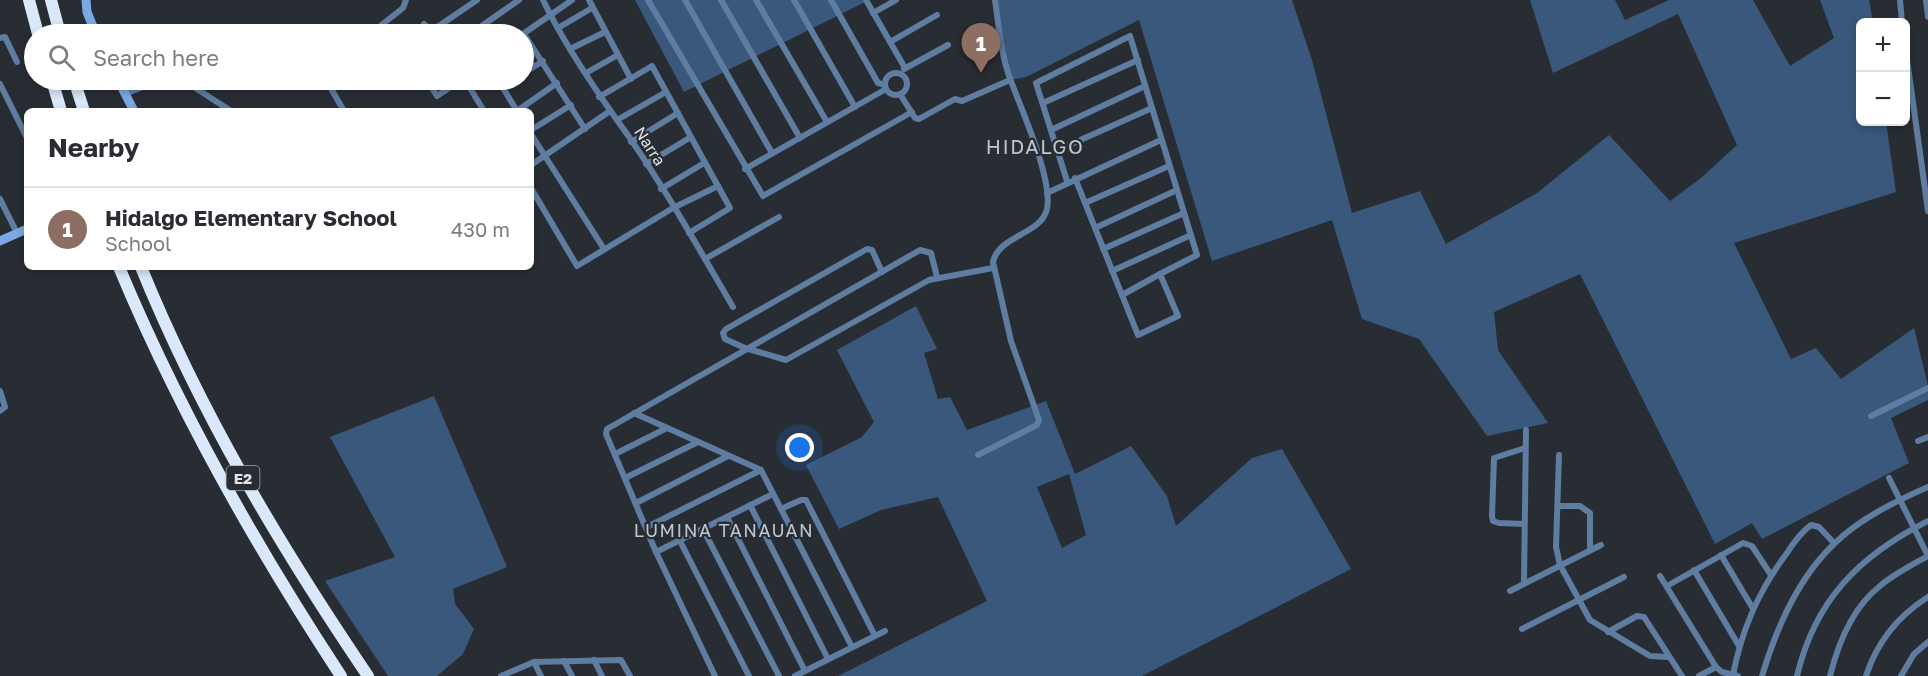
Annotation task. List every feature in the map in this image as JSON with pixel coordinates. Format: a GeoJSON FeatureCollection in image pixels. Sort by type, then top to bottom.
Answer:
{"type":"FeatureCollection","features":[{"type":"Feature","properties":{"kind":"highway"},"geometry":{"type":"LineString","coordinates":[[29,0],[35,24]]}},
{"type":"Feature","properties":{"kind":"highway"},"geometry":{"type":"LineString","coordinates":[[51,0],[57,24]]}},
{"type":"Feature","properties":{"kind":"highway"},"geometry":{"type":"LineString","coordinates":[[55,90],[60,108]]}},
{"type":"Feature","properties":{"kind":"highway"},"geometry":{"type":"LineString","coordinates":[[77,90],[83,108]]}},
{"type":"Feature","properties":{"kind":"highway","name":"E2"},"geometry":{"type":"LineString","coordinates":[[120,270],[151,342],[204,449],[274,572],[341,676]]}},
{"type":"Feature","properties":{"kind":"highway","name":"E2"},"geometry":{"type":"LineString","coordinates":[[142,270],[170,336],[241,473],[310,589],[368,676]]}},
{"type":"Feature","properties":{"kind":"street"},"geometry":{"type":"LineString","coordinates":[[86,0],[87,12],[92,24]]}},
{"type":"Feature","properties":{"kind":"street"},"geometry":{"type":"LineString","coordinates":[[383,24],[403,8],[406,0]]}},
{"type":"Feature","properties":{"kind":"street"},"geometry":{"type":"LineString","coordinates":[[444,24],[477,0]]}},
{"type":"Feature","properties":{"kind":"street"},"geometry":{"type":"LineString","coordinates":[[484,24],[519,0]]}},
{"type":"Feature","properties":{"kind":"street","name":"Narra"},"geometry":{"type":"LineString","coordinates":[[543,0],[599,97],[646,164],[733,307]]}},
{"type":"Feature","properties":{"kind":"street"},"geometry":{"type":"LineString","coordinates":[[534,27],[572,0]]}},
{"type":"Feature","properties":{"kind":"street"},"geometry":{"type":"LineString","coordinates":[[589,0],[616,56],[631,79]]}},
{"type":"Feature","properties":{"kind":"street"},"geometry":{"type":"LineString","coordinates":[[648,0],[760,195],[766,196],[912,112]]}},
{"type":"Feature","properties":{"kind":"street"},"geometry":{"type":"LineString","coordinates":[[685,0],[772,153]]}},
{"type":"Feature","properties":{"kind":"street"},"geometry":{"type":"LineString","coordinates":[[720,0],[800,138]]}},
{"type":"Feature","properties":{"kind":"street"},"geometry":{"type":"LineString","coordinates":[[756,0],[828,122]]}},
{"type":"Feature","properties":{"kind":"street"},"geometry":{"type":"LineString","coordinates":[[794,0],[855,107]]}},
{"type":"Feature","properties":{"kind":"street"},"geometry":{"type":"LineString","coordinates":[[831,0],[878,83],[893,94],[900,94]]}},
{"type":"Feature","properties":{"kind":"street"},"geometry":{"type":"LineString","coordinates":[[866,0],[905,68]]}},
{"type":"Feature","properties":{"kind":"street"},"geometry":{"type":"LineString","coordinates":[[873,13],[896,0]]}},
{"type":"Feature","properties":{"kind":"street"},"geometry":{"type":"LineString","coordinates":[[978,455],[1037,425],[1039,420],[1011,341],[993,268],[995,253],[1042,220],[1047,207],[1047,193],[1034,138],[1010,80],[995,0]]}},
{"type":"Feature","properties":{"kind":"street"},"geometry":{"type":"LineString","coordinates":[[1900,0],[1902,18]]}},
{"type":"Feature","properties":{"kind":"street"},"geometry":{"type":"LineString","coordinates":[[1926,0],[1928,17]]}},
{"type":"Feature","properties":{"kind":"street"},"geometry":{"type":"LineString","coordinates":[[558,27],[592,8]]}},
{"type":"Feature","properties":{"kind":"street"},"geometry":{"type":"LineString","coordinates":[[890,42],[937,15]]}},
{"type":"Feature","properties":{"kind":"street"},"geometry":{"type":"LineString","coordinates":[[570,49],[605,32]]}},
{"type":"Feature","properties":{"kind":"street"},"geometry":{"type":"LineString","coordinates":[[1068,181],[1036,83],[1130,36],[1197,255],[1122,295]]}},
{"type":"Feature","properties":{"kind":"street"},"geometry":{"type":"LineString","coordinates":[[0,38],[5,38],[18,62]]}},
{"type":"Feature","properties":{"kind":"street"},"geometry":{"type":"LineString","coordinates":[[745,169],[855,107],[886,87],[888,77],[900,74],[905,68],[948,45]]}},
{"type":"Feature","properties":{"kind":"street"},"geometry":{"type":"LineString","coordinates":[[534,49],[585,129]]}},
{"type":"Feature","properties":{"kind":"street"},"geometry":{"type":"LineString","coordinates":[[586,73],[616,56]]}},
{"type":"Feature","properties":{"kind":"street"},"geometry":{"type":"LineString","coordinates":[[1043,103],[1138,60]]}},
{"type":"Feature","properties":{"kind":"street"},"geometry":{"type":"LineString","coordinates":[[534,67],[543,61]]}},
{"type":"Feature","properties":{"kind":"street"},"geometry":{"type":"LineString","coordinates":[[599,97],[652,66],[730,208],[689,233]]}},
{"type":"Feature","properties":{"kind":"street"},"geometry":{"type":"LineString","coordinates":[[1908,72],[1928,211]]}},
{"type":"Feature","properties":{"kind":"street"},"geometry":{"type":"LineString","coordinates":[[900,74],[907,85],[900,94]]}},
{"type":"Feature","properties":{"kind":"street"},"geometry":{"type":"LineString","coordinates":[[900,94],[919,119],[955,99],[962,101],[1010,80]]}},
{"type":"Feature","properties":{"kind":"street"},"geometry":{"type":"LineString","coordinates":[[521,108],[557,83]]}},
{"type":"Feature","properties":{"kind":"street"},"geometry":{"type":"LineString","coordinates":[[0,84],[24,132]]}},
{"type":"Feature","properties":{"kind":"street"},"geometry":{"type":"LineString","coordinates":[[1051,129],[1145,86]]}},
{"type":"Feature","properties":{"kind":"street"},"geometry":{"type":"LineString","coordinates":[[123,90],[132,108]]}},
{"type":"Feature","properties":{"kind":"street"},"geometry":{"type":"LineString","coordinates":[[125,94],[135,90]]}},
{"type":"Feature","properties":{"kind":"street"},"geometry":{"type":"LineString","coordinates":[[198,90],[226,108]]}},
{"type":"Feature","properties":{"kind":"street"},"geometry":{"type":"LineString","coordinates":[[332,90],[342,108]]}},
{"type":"Feature","properties":{"kind":"street"},"geometry":{"type":"LineString","coordinates":[[433,90],[437,96],[447,90]]}},
{"type":"Feature","properties":{"kind":"street"},"geometry":{"type":"LineString","coordinates":[[470,90],[482,108]]}},
{"type":"Feature","properties":{"kind":"street"},"geometry":{"type":"LineString","coordinates":[[504,90],[515,108]]}},
{"type":"Feature","properties":{"kind":"street"},"geometry":{"type":"LineString","coordinates":[[617,120],[666,92]]}},
{"type":"Feature","properties":{"kind":"street"},"geometry":{"type":"LineString","coordinates":[[534,130],[571,105]]}},
{"type":"Feature","properties":{"kind":"street"},"geometry":{"type":"LineString","coordinates":[[1058,150],[1152,108]]}},
{"type":"Feature","properties":{"kind":"street"},"geometry":{"type":"LineString","coordinates":[[534,163],[610,111]]}},
{"type":"Feature","properties":{"kind":"street"},"geometry":{"type":"LineString","coordinates":[[631,142],[678,113]]}},
{"type":"Feature","properties":{"kind":"street"},"geometry":{"type":"LineString","coordinates":[[646,164],[691,137]]}},
{"type":"Feature","properties":{"kind":"street"},"geometry":{"type":"LineString","coordinates":[[534,138],[604,249]]}},
{"type":"Feature","properties":{"kind":"street"},"geometry":{"type":"LineString","coordinates":[[1047,193],[1068,181],[1161,140]]}},
{"type":"Feature","properties":{"kind":"street"},"geometry":{"type":"LineString","coordinates":[[661,189],[704,163]]}},
{"type":"Feature","properties":{"kind":"street"},"geometry":{"type":"LineString","coordinates":[[1085,203],[1169,166]]}},
{"type":"Feature","properties":{"kind":"street"},"geometry":{"type":"LineString","coordinates":[[1075,178],[1138,335],[1178,316],[1160,274]]}},
{"type":"Feature","properties":{"kind":"street"},"geometry":{"type":"LineString","coordinates":[[534,193],[577,266],[674,208],[718,186]]}},
{"type":"Feature","properties":{"kind":"street"},"geometry":{"type":"LineString","coordinates":[[1095,228],[1177,190]]}},
{"type":"Feature","properties":{"kind":"street"},"geometry":{"type":"LineString","coordinates":[[0,199],[17,233]]}},
{"type":"Feature","properties":{"kind":"street"},"geometry":{"type":"LineString","coordinates":[[1103,249],[1184,213]]}},
{"type":"Feature","properties":{"kind":"street"},"geometry":{"type":"LineString","coordinates":[[705,259],[779,217]]}},
{"type":"Feature","properties":{"kind":"street"},"geometry":{"type":"LineString","coordinates":[[0,241],[24,230]]}},
{"type":"Feature","properties":{"kind":"street"},"geometry":{"type":"LineString","coordinates":[[1112,272],[1191,235]]}},
{"type":"Feature","properties":{"kind":"street"},"geometry":{"type":"LineString","coordinates":[[882,272],[872,250],[867,249],[726,329],[723,333],[725,339],[745,348],[786,360],[937,277],[993,268]]}},
{"type":"Feature","properties":{"kind":"street"},"geometry":{"type":"LineString","coordinates":[[715,676],[656,552],[606,431],[745,348],[920,250],[931,253],[937,277]]}},
{"type":"Feature","properties":{"kind":"street"},"geometry":{"type":"LineString","coordinates":[[1871,416],[1928,388]]}},
{"type":"Feature","properties":{"kind":"street"},"geometry":{"type":"LineString","coordinates":[[0,391],[5,403],[5,407],[0,411]]}},
{"type":"Feature","properties":{"kind":"street"},"geometry":{"type":"LineString","coordinates":[[634,413],[761,470],[852,647]]}},
{"type":"Feature","properties":{"kind":"street"},"geometry":{"type":"LineString","coordinates":[[615,454],[667,428]]}},
{"type":"Feature","properties":{"kind":"street"},"geometry":{"type":"LineString","coordinates":[[1524,582],[1526,430]]}},
{"type":"Feature","properties":{"kind":"street"},"geometry":{"type":"LineString","coordinates":[[1918,441],[1928,437]]}},
{"type":"Feature","properties":{"kind":"street"},"geometry":{"type":"LineString","coordinates":[[625,478],[698,442]]}},
{"type":"Feature","properties":{"kind":"street"},"geometry":{"type":"LineString","coordinates":[[1524,524],[1499,523],[1493,520],[1492,516],[1494,458],[1526,448]]}},
{"type":"Feature","properties":{"kind":"street"},"geometry":{"type":"LineString","coordinates":[[1559,455],[1556,547],[1560,565],[1590,620],[1650,656],[1668,657]]}},
{"type":"Feature","properties":{"kind":"street"},"geometry":{"type":"LineString","coordinates":[[636,503],[728,456]]}},
{"type":"Feature","properties":{"kind":"street"},"geometry":{"type":"LineString","coordinates":[[647,527],[761,470]]}},
{"type":"Feature","properties":{"kind":"street"},"geometry":{"type":"LineString","coordinates":[[1830,676],[1834,658],[1854,615],[1879,587],[1928,556],[1889,478]]}},
{"type":"Feature","properties":{"kind":"street"},"geometry":{"type":"LineString","coordinates":[[1762,676],[1776,631],[1807,577],[1834,543],[1900,499],[1928,487]]}},
{"type":"Feature","properties":{"kind":"street"},"geometry":{"type":"LineString","coordinates":[[656,552],[773,494]]}},
{"type":"Feature","properties":{"kind":"street"},"geometry":{"type":"LineString","coordinates":[[781,509],[806,500],[875,636]]}},
{"type":"Feature","properties":{"kind":"street"},"geometry":{"type":"LineString","coordinates":[[750,505],[828,659]]}},
{"type":"Feature","properties":{"kind":"street"},"geometry":{"type":"LineString","coordinates":[[1558,506],[1580,506],[1590,513],[1590,550]]}},
{"type":"Feature","properties":{"kind":"street"},"geometry":{"type":"LineString","coordinates":[[727,517],[805,671]]}},
{"type":"Feature","properties":{"kind":"street"},"geometry":{"type":"LineString","coordinates":[[1797,676],[1804,647],[1815,623],[1829,600],[1859,564],[1928,521]]}},
{"type":"Feature","properties":{"kind":"street"},"geometry":{"type":"LineString","coordinates":[[1660,576],[1716,667],[1736,675],[1739,646],[1752,607],[1771,574],[1804,530],[1811,525],[1819,527],[1834,543]]}},
{"type":"Feature","properties":{"kind":"street"},"geometry":{"type":"LineString","coordinates":[[703,529],[778,676]]}},
{"type":"Feature","properties":{"kind":"street"},"geometry":{"type":"LineString","coordinates":[[680,540],[749,676]]}},
{"type":"Feature","properties":{"kind":"street"},"geometry":{"type":"LineString","coordinates":[[1667,586],[1747,542],[1771,574]]}},
{"type":"Feature","properties":{"kind":"street"},"geometry":{"type":"LineString","coordinates":[[1510,591],[1601,545]]}},
{"type":"Feature","properties":{"kind":"street"},"geometry":{"type":"LineString","coordinates":[[1721,555],[1752,607]]}},
{"type":"Feature","properties":{"kind":"street"},"geometry":{"type":"LineString","coordinates":[[1694,570],[1739,646]]}},
{"type":"Feature","properties":{"kind":"street"},"geometry":{"type":"LineString","coordinates":[[1522,629],[1624,577]]}},
{"type":"Feature","properties":{"kind":"street"},"geometry":{"type":"LineString","coordinates":[[1866,676],[1883,640],[1905,612],[1928,597]]}},
{"type":"Feature","properties":{"kind":"street"},"geometry":{"type":"LineString","coordinates":[[1608,632],[1637,616],[1644,617],[1682,676]]}},
{"type":"Feature","properties":{"kind":"street"},"geometry":{"type":"LineString","coordinates":[[795,676],[885,631]]}},
{"type":"Feature","properties":{"kind":"street"},"geometry":{"type":"LineString","coordinates":[[1901,676],[1914,654],[1928,642]]}},
{"type":"Feature","properties":{"kind":"street"},"geometry":{"type":"LineString","coordinates":[[594,660],[602,676]]}},
{"type":"Feature","properties":{"kind":"street"},"geometry":{"type":"LineString","coordinates":[[501,676],[534,662],[621,660],[630,676]]}},
{"type":"Feature","properties":{"kind":"street"},"geometry":{"type":"LineString","coordinates":[[564,661],[572,676]]}},
{"type":"Feature","properties":{"kind":"street"},"geometry":{"type":"LineString","coordinates":[[534,662],[541,676]]}},
{"type":"Feature","properties":{"kind":"street"},"geometry":{"type":"LineString","coordinates":[[1699,676],[1716,667]]}},
{"type":"Feature","properties":{"kind":"shaded area"},"geometry":{"type":"Polygon","coordinates":[[[635,0],[869,0],[684,92],[635,0]]]}},
{"type":"Feature","properties":{"kind":"shaded area"},"geometry":{"type":"Polygon","coordinates":[[[995,0],[1292,0],[1312,60],[1352,213],[1420,191],[1446,244],[1537,193],[1609,135],[1670,201],[1701,178],[1737,145],[1678,14],[1553,73],[1530,0],[1615,0],[1625,20],[1669,0],[1753,0],[1790,66],[1834,38],[1820,0],[1869,0],[1872,18],[1856,18],[1856,126],[1887,126],[1896,192],[1734,243],[1791,359],[1816,348],[1841,379],[1914,328],[1928,386],[1928,400],[1891,418],[1909,463],[1762,539],[1752,523],[1715,544],[1580,274],[1494,312],[1498,350],[1548,423],[1487,436],[1419,339],[1362,319],[1332,220],[1212,261],[1139,20],[1026,77],[1010,80],[995,0]]]}},
{"type":"Feature","properties":{"kind":"shaded area"},"geometry":{"type":"Polygon","coordinates":[[[916,306],[937,349],[924,353],[938,399],[950,397],[967,430],[1046,401],[1075,474],[1131,446],[1167,496],[1176,526],[1252,458],[1282,449],[1351,569],[1142,676],[838,676],[987,601],[938,497],[881,510],[839,529],[806,465],[862,437],[874,422],[837,350],[916,306]],[[1069,474],[1037,487],[1062,548],[1086,535],[1069,474]]]}},
{"type":"Feature","properties":{"kind":"shaded area"},"geometry":{"type":"Polygon","coordinates":[[[434,396],[507,567],[453,589],[455,604],[474,629],[463,654],[437,676],[388,676],[325,581],[395,557],[330,437],[434,396]]]}},
{"type":"Feature","properties":{"kind":"place","name":"Hidalgo Elementary School"},"geometry":{"type":"Point","coordinates":[981,73]}},
{"type":"Feature","properties":{"kind":"district","name":"HIDALGO"},"geometry":{"type":"Point","coordinates":[1035,146]}},
{"type":"Feature","properties":{"kind":"district","name":"LUMINA TANAUAN"},"geometry":{"type":"Point","coordinates":[724,530]}}]}
